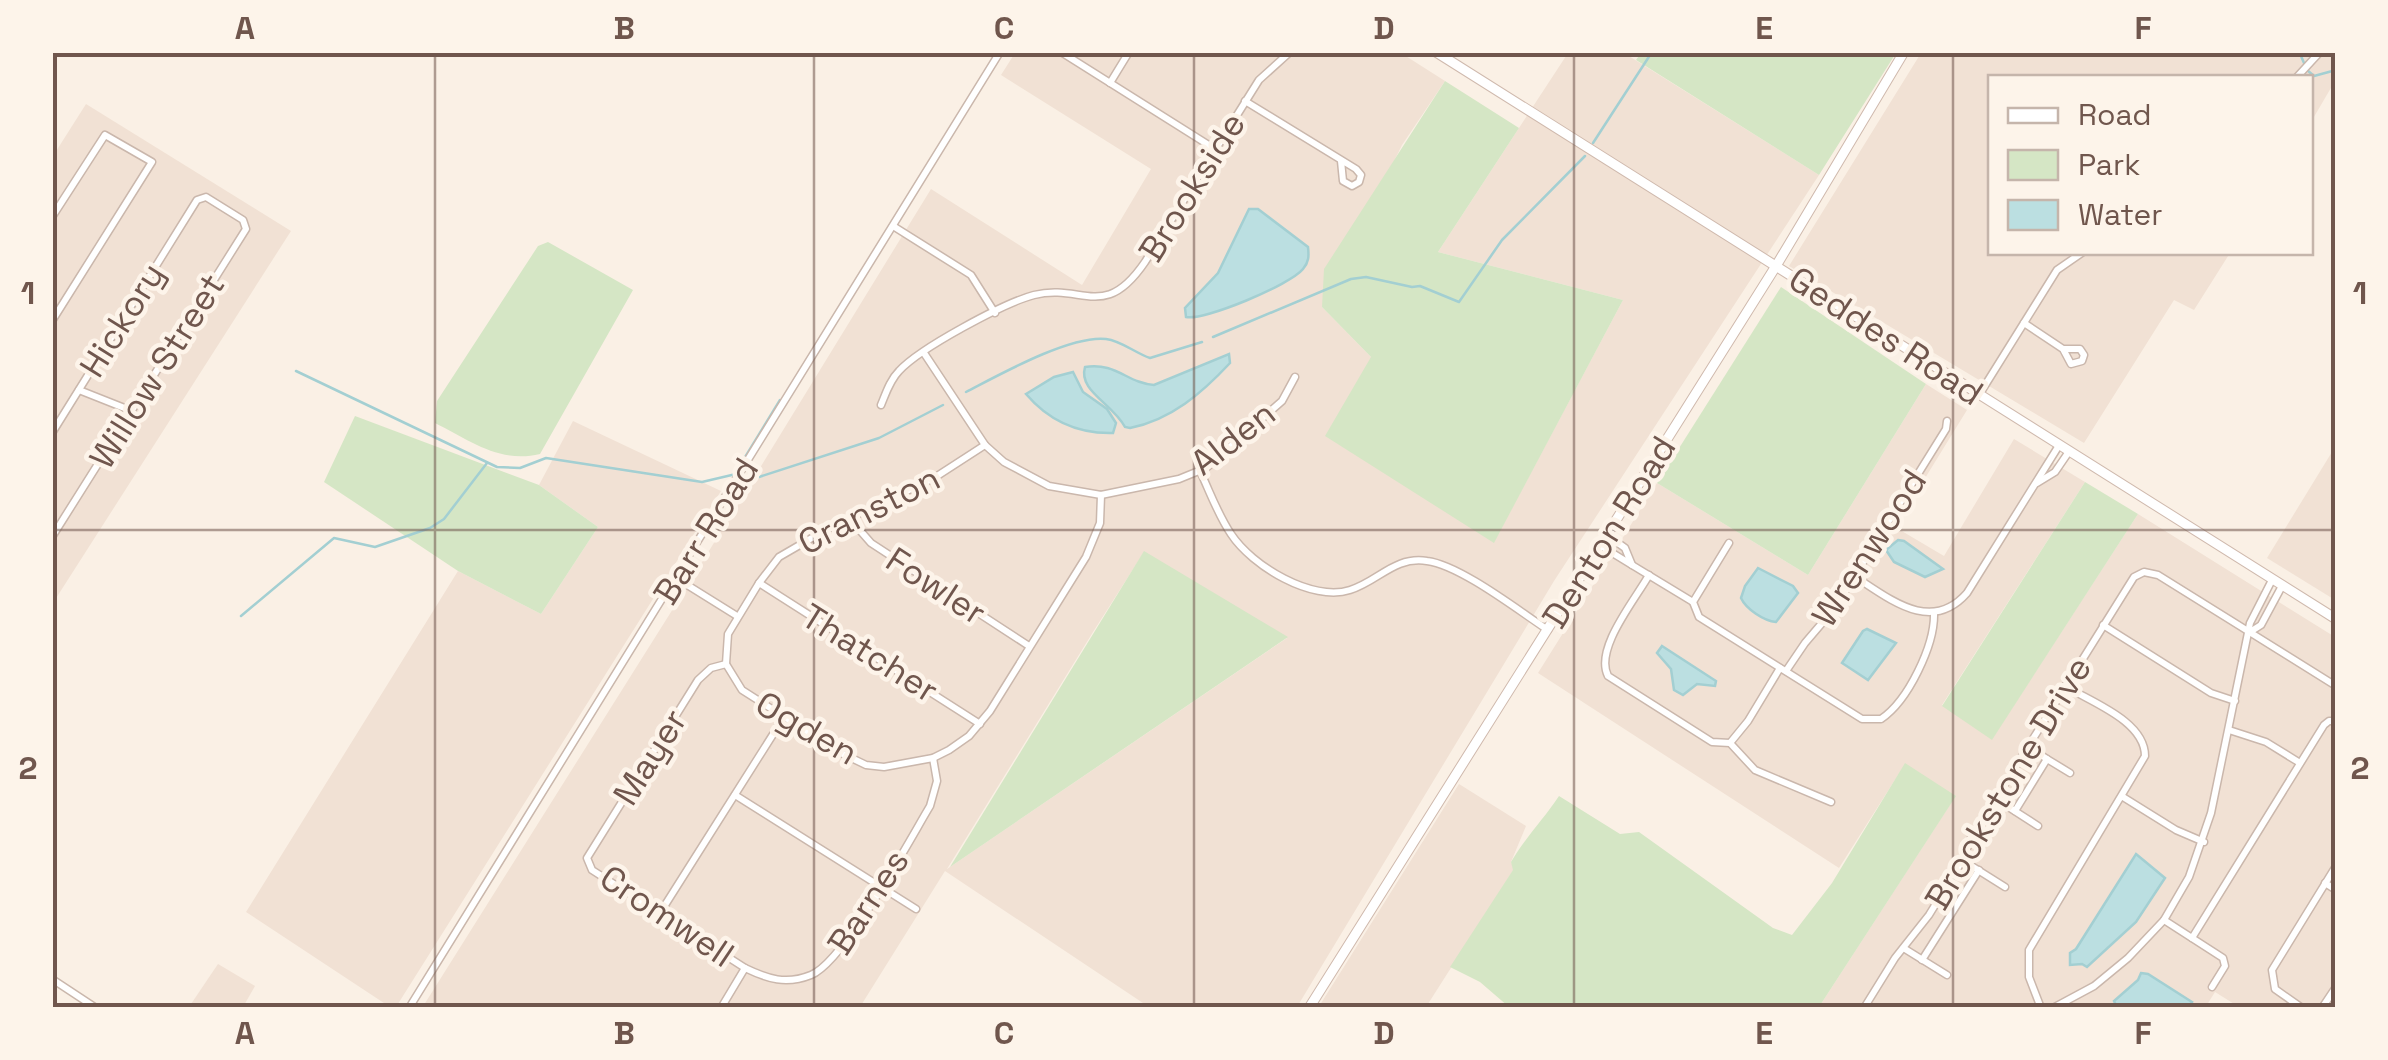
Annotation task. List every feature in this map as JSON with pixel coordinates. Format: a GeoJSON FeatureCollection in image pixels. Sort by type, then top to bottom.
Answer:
{"type":"FeatureCollection","features":[{"type":"Feature","properties":{"kind":"street","name":"Barr Road"},"geometry":{"type":"LineString","coordinates":[[408,1008],[1000,52]]}},
{"type":"Feature","properties":{"kind":"street"},"geometry":{"type":"LineString","coordinates":[[1061,52],[1215,149]]}},
{"type":"Feature","properties":{"kind":"street"},"geometry":{"type":"LineString","coordinates":[[1110,83],[1129,52]]}},
{"type":"Feature","properties":{"kind":"street","name":"Brookside"},"geometry":{"type":"LineString","coordinates":[[882,405],[896,374],[924,353],[995,313],[1037,294],[1091,298],[1109,294],[1130,282],[1263,74],[1290,52]]}},
{"type":"Feature","properties":{"kind":"street","name":"Geddes Road"},"geometry":{"type":"LineString","coordinates":[[1436,52],[2336,619]]}},
{"type":"Feature","properties":{"kind":"street","name":"Denton Road"},"geometry":{"type":"LineString","coordinates":[[1309,1008],[1776,266],[1904,52]]}},
{"type":"Feature","properties":{"kind":"street"},"geometry":{"type":"LineString","coordinates":[[2300,75],[2320,52]]}},
{"type":"Feature","properties":{"kind":"street"},"geometry":{"type":"LineString","coordinates":[[1246,101],[1341,161]]}},
{"type":"Feature","properties":{"kind":"street"},"geometry":{"type":"LineString","coordinates":[[52,217],[106,135],[152,162],[52,321]]}},
{"type":"Feature","properties":{"kind":"street","name":"Hickory"},"geometry":{"type":"LineString","coordinates":[[52,433],[192,207],[204,196],[227,210]]}},
{"type":"Feature","properties":{"kind":"street","name":"Willow Street"},"geometry":{"type":"LineString","coordinates":[[52,537],[246,229],[243,220],[227,210]]}},
{"type":"Feature","properties":{"kind":"street"},"geometry":{"type":"LineString","coordinates":[[893,226],[966,270],[978,282],[995,313]]}},
{"type":"Feature","properties":{"kind":"street"},"geometry":{"type":"LineString","coordinates":[[1978,396],[2057,270],[2079,255]]}},
{"type":"Feature","properties":{"kind":"street"},"geometry":{"type":"LineString","coordinates":[[2024,323],[2063,349]]}},
{"type":"Feature","properties":{"kind":"street","name":"Alden"},"geometry":{"type":"LineString","coordinates":[[924,353],[985,445],[1030,478],[1063,490],[1100,495],[1137,490],[1200,472],[1282,401],[1295,378]]}},
{"type":"Feature","properties":{"kind":"street"},"geometry":{"type":"LineString","coordinates":[[79,390],[132,411]]}},
{"type":"Feature","properties":{"kind":"street","name":"Wrenwood"},"geometry":{"type":"LineString","coordinates":[[1730,743],[1854,576],[1946,429],[1947,421]]}},
{"type":"Feature","properties":{"kind":"street","name":"Cranston"},"geometry":{"type":"LineString","coordinates":[[759,583],[788,551],[934,478],[985,445]]}},
{"type":"Feature","properties":{"kind":"street"},"geometry":{"type":"LineString","coordinates":[[1854,576],[1907,609],[1934,613],[1953,606],[1968,593],[2036,484],[2055,472],[2063,450]]}},
{"type":"Feature","properties":{"kind":"street"},"geometry":{"type":"LineString","coordinates":[[1200,472],[1237,542],[1254,558],[1307,590],[1352,590],[1396,564],[1427,561],[1453,570],[1548,630]]}},
{"type":"Feature","properties":{"kind":"street"},"geometry":{"type":"LineString","coordinates":[[933,758],[960,744],[980,724],[1037,636],[1094,542],[1101,514],[1100,495]]}},
{"type":"Feature","properties":{"kind":"street","name":"Fowler"},"geometry":{"type":"LineString","coordinates":[[850,519],[870,543],[1029,646]]}},
{"type":"Feature","properties":{"kind":"street"},"geometry":{"type":"LineString","coordinates":[[1607,536],[1625,548],[1632,564]]}},
{"type":"Feature","properties":{"kind":"street"},"geometry":{"type":"LineString","coordinates":[[1692,602],[1729,543]]}},
{"type":"Feature","properties":{"kind":"street"},"geometry":{"type":"LineString","coordinates":[[1601,546],[1692,602],[1699,618],[1862,719],[1881,719],[1893,709],[1926,656],[1933,638],[1934,613]]}},
{"type":"Feature","properties":{"kind":"street","name":"Brookstone Drive"},"geometry":{"type":"LineString","coordinates":[[1864,1008],[1962,860],[1971,838],[2134,577],[2144,572],[2158,575],[2249,632]]}},
{"type":"Feature","properties":{"kind":"street"},"geometry":{"type":"LineString","coordinates":[[1649,575],[1606,646],[1605,671],[1612,680],[1712,742],[1730,743],[1755,770],[1831,802]]}},
{"type":"Feature","properties":{"kind":"street"},"geometry":{"type":"LineString","coordinates":[[676,578],[738,616]]}},
{"type":"Feature","properties":{"kind":"street","name":"Ogden"},"geometry":{"type":"LineString","coordinates":[[759,583],[725,642],[726,664],[742,690],[866,765],[933,758]]}},
{"type":"Feature","properties":{"kind":"street","name":"Thatcher"},"geometry":{"type":"LineString","coordinates":[[759,583],[980,724]]}},
{"type":"Feature","properties":{"kind":"street"},"geometry":{"type":"LineString","coordinates":[[2058,1007],[2094,986],[2128,958],[2164,920],[2190,877],[2204,842],[2249,632],[2260,625],[2277,583]]}},
{"type":"Feature","properties":{"kind":"street"},"geometry":{"type":"LineString","coordinates":[[2103,625],[2211,693],[2235,700]]}},
{"type":"Feature","properties":{"kind":"street"},"geometry":{"type":"LineString","coordinates":[[2249,632],[2336,686]]}},
{"type":"Feature","properties":{"kind":"street","name":"Mayer"},"geometry":{"type":"LineString","coordinates":[[589,864],[588,858],[698,680],[711,668],[726,664]]}},
{"type":"Feature","properties":{"kind":"street"},"geometry":{"type":"LineString","coordinates":[[2041,1008],[2029,978],[2029,950],[2144,762],[2143,740],[2132,728],[2065,686]]}},
{"type":"Feature","properties":{"kind":"street"},"geometry":{"type":"LineString","coordinates":[[660,913],[784,717]]}},
{"type":"Feature","properties":{"kind":"street"},"geometry":{"type":"LineString","coordinates":[[2192,938],[2326,722],[2336,721]]}},
{"type":"Feature","properties":{"kind":"street"},"geometry":{"type":"LineString","coordinates":[[2229,730],[2266,742],[2300,764]]}},
{"type":"Feature","properties":{"kind":"street"},"geometry":{"type":"LineString","coordinates":[[2027,746],[2070,773]]}},
{"type":"Feature","properties":{"kind":"street","name":"Barnes"},"geometry":{"type":"LineString","coordinates":[[745,968],[778,981],[818,972],[836,957],[933,800],[937,773],[933,758]]}},
{"type":"Feature","properties":{"kind":"street"},"geometry":{"type":"LineString","coordinates":[[2015,811],[2047,759]]}},
{"type":"Feature","properties":{"kind":"street"},"geometry":{"type":"LineString","coordinates":[[735,795],[916,909]]}},
{"type":"Feature","properties":{"kind":"street"},"geometry":{"type":"LineString","coordinates":[[2123,797],[2183,834],[2204,842]]}},
{"type":"Feature","properties":{"kind":"street"},"geometry":{"type":"LineString","coordinates":[[1996,798],[2038,826]]}},
{"type":"Feature","properties":{"kind":"street"},"geometry":{"type":"LineString","coordinates":[[1962,860],[2004,887]]}},
{"type":"Feature","properties":{"kind":"street","name":"Cromwell"},"geometry":{"type":"LineString","coordinates":[[589,864],[592,870],[745,968]]}},
{"type":"Feature","properties":{"kind":"street"},"geometry":{"type":"LineString","coordinates":[[2302,1008],[2280,994],[2271,980],[2274,964],[2336,866]]}},
{"type":"Feature","properties":{"kind":"street"},"geometry":{"type":"LineString","coordinates":[[1922,960],[1978,870]]}},
{"type":"Feature","properties":{"kind":"street"},"geometry":{"type":"LineString","coordinates":[[2325,883],[2336,890]]}},
{"type":"Feature","properties":{"kind":"street"},"geometry":{"type":"LineString","coordinates":[[2164,920],[2225,962],[2212,987]]}},
{"type":"Feature","properties":{"kind":"street"},"geometry":{"type":"LineString","coordinates":[[1905,949],[1946,975]]}},
{"type":"Feature","properties":{"kind":"street"},"geometry":{"type":"LineString","coordinates":[[721,1008],[745,968]]}},
{"type":"Feature","properties":{"kind":"street"},"geometry":{"type":"LineString","coordinates":[[52,980],[96,1008]]}},
{"type":"Feature","properties":{"kind":"street"},"geometry":{"type":"LineString","coordinates":[[2322,1008],[2336,986]]}},
{"type":"Feature","properties":{"kind":"shaded area"},"geometry":{"type":"Polygon","coordinates":[[[1015,53],[1401,53],[1445,81],[1402,145],[1322,307],[1371,357],[1494,542],[1623,300],[1438,252],[1568,53],[1624,53],[1819,175],[1554,581],[1297,1007],[1149,1007],[945,871],[860,1007],[422,1008],[931,189],[1082,285],[1151,169],[1001,75],[1015,53]],[[1144,552],[947,869],[1287,638],[1144,552]]]}},
{"type":"Feature","properties":{"kind":"shaded area"},"geometry":{"type":"Polygon","coordinates":[[[1921,53],[2335,53],[2335,81],[2313,119],[2313,75],[1988,75],[1988,255],[2229,255],[2194,310],[2174,300],[2084,443],[1789,266],[1921,53]]]}},
{"type":"Feature","properties":{"kind":"shaded area"},"geometry":{"type":"Polygon","coordinates":[[[86,104],[291,231],[53,603],[53,156],[86,104]]]}},
{"type":"Feature","properties":{"kind":"shaded area"},"geometry":{"type":"Polygon","coordinates":[[[1926,384],[1967,410],[1895,527],[1944,556],[2014,439],[2085,482],[1942,705],[1992,739],[2138,514],[2335,637],[2335,1007],[2239,1007],[2215,992],[2205,1008],[1819,1007],[1955,797],[1905,764],[1839,868],[1538,673],[1657,483],[1808,575],[1926,384]]]}},
{"type":"Feature","properties":{"kind":"shaded area"},"geometry":{"type":"Polygon","coordinates":[[[573,421],[721,491],[396,1007],[390,1007],[246,912],[458,571],[541,614],[598,527],[539,485],[573,421]]]}},
{"type":"Feature","properties":{"kind":"shaded area"},"geometry":{"type":"Polygon","coordinates":[[[2335,447],[2336,600],[2267,558],[2335,447]]]}},
{"type":"Feature","properties":{"kind":"shaded area"},"geometry":{"type":"Polygon","coordinates":[[[1459,784],[1526,826],[1511,862],[1514,869],[1426,1007],[1318,1008],[1459,784]]]}},
{"type":"Feature","properties":{"kind":"shaded area"},"geometry":{"type":"Polygon","coordinates":[[[218,964],[255,986],[243,1007],[189,1007],[218,964]]]}},
{"type":"Feature","properties":{"kind":"green space"},"geometry":{"type":"Polygon","coordinates":[[[1641,52],[1896,53],[1819,175],[1636,60],[1641,52]]]}},
{"type":"Feature","properties":{"kind":"green space"},"geometry":{"type":"Polygon","coordinates":[[[1445,81],[1519,128],[1438,252],[1623,300],[1494,543],[1325,436],[1371,357],[1322,307],[1324,269],[1445,81]]]}},
{"type":"Feature","properties":{"kind":"green space"},"geometry":{"type":"Polygon","coordinates":[[[548,242],[633,290],[540,454],[512,456],[473,443],[435,423],[437,401],[538,246],[548,242]]]}},
{"type":"Feature","properties":{"kind":"green space"},"geometry":{"type":"Polygon","coordinates":[[[1781,287],[1926,384],[1808,575],[1657,483],[1781,287]]]}},
{"type":"Feature","properties":{"kind":"green space"},"geometry":{"type":"Polygon","coordinates":[[[355,416],[539,485],[598,527],[541,614],[458,571],[324,482],[355,416]]]}},
{"type":"Feature","properties":{"kind":"green space"},"geometry":{"type":"Polygon","coordinates":[[[2085,482],[2138,514],[1992,740],[1942,706],[2085,482]]]}},
{"type":"Feature","properties":{"kind":"green space"},"geometry":{"type":"Polygon","coordinates":[[[1144,551],[1288,637],[950,867],[1144,551]]]}},
{"type":"Feature","properties":{"kind":"green space"},"geometry":{"type":"Polygon","coordinates":[[[1905,763],[1956,796],[1819,1007],[1509,1007],[1480,982],[1450,967],[1513,870],[1511,862],[1516,853],[1559,796],[1620,834],[1639,832],[1773,928],[1792,935],[1832,883],[1905,763]]]}},
{"type":"Feature","properties":{"kind":"water"},"geometry":{"type":"Polygon","coordinates":[[[1249,209],[1258,209],[1308,247],[1305,266],[1282,284],[1246,300],[1186,317],[1185,308],[1218,273],[1249,209]]]}},
{"type":"Feature","properties":{"kind":"water"},"geometry":{"type":"Polygon","coordinates":[[[1229,354],[1230,363],[1185,404],[1159,419],[1130,428],[1091,390],[1084,375],[1085,367],[1105,367],[1154,385],[1229,354]]]}},
{"type":"Feature","properties":{"kind":"water"},"geometry":{"type":"Polygon","coordinates":[[[1073,372],[1083,392],[1107,409],[1116,423],[1113,433],[1065,424],[1044,412],[1026,394],[1054,377],[1073,372]]]}},
{"type":"Feature","properties":{"kind":"water"},"geometry":{"type":"Polygon","coordinates":[[[1898,540],[1943,569],[1925,577],[1894,562],[1886,550],[1898,540]]]}},
{"type":"Feature","properties":{"kind":"water"},"geometry":{"type":"Polygon","coordinates":[[[1758,568],[1793,586],[1798,593],[1776,622],[1756,614],[1741,598],[1758,568]]]}},
{"type":"Feature","properties":{"kind":"water"},"geometry":{"type":"Polygon","coordinates":[[[1867,629],[1896,643],[1868,680],[1842,663],[1867,629]]]}},
{"type":"Feature","properties":{"kind":"water"},"geometry":{"type":"Polygon","coordinates":[[[1662,646],[1716,681],[1715,686],[1697,684],[1683,695],[1674,690],[1671,669],[1657,653],[1662,646]]]}},
{"type":"Feature","properties":{"kind":"water"},"geometry":{"type":"Polygon","coordinates":[[[2136,854],[2165,878],[2136,922],[2087,967],[2070,965],[2070,953],[2136,854]]]}},
{"type":"Feature","properties":{"kind":"water"},"geometry":{"type":"Polygon","coordinates":[[[2141,973],[2192,1002],[2188,1007],[2117,1007],[2114,1001],[2141,973]]]}},
{"type":"Feature","properties":{"kind":"waterway"},"geometry":{"type":"LineString","coordinates":[[1593,143],[1652,52]]}},
{"type":"Feature","properties":{"kind":"waterway"},"geometry":{"type":"LineString","coordinates":[[2286,52],[2301,56],[2304,63]]}},
{"type":"Feature","properties":{"kind":"waterway"},"geometry":{"type":"LineString","coordinates":[[2307,70],[2313,75]]}},
{"type":"Feature","properties":{"kind":"waterway"},"geometry":{"type":"LineString","coordinates":[[2313,75],[2336,70]]}},
{"type":"Feature","properties":{"kind":"waterway"},"geometry":{"type":"LineString","coordinates":[[1213,337],[1351,279],[1366,277],[1420,286],[1459,302],[1502,240],[1585,156]]}},
{"type":"Feature","properties":{"kind":"waterway"},"geometry":{"type":"LineString","coordinates":[[966,392],[1035,358],[1091,339],[1112,340],[1150,358],[1202,342]]}},
{"type":"Feature","properties":{"kind":"waterway"},"geometry":{"type":"LineString","coordinates":[[296,371],[497,467],[520,468],[546,458],[702,482],[736,474]]}},
{"type":"Feature","properties":{"kind":"waterway"},"geometry":{"type":"LineString","coordinates":[[736,472],[780,400]]}},
{"type":"Feature","properties":{"kind":"waterway"},"geometry":{"type":"LineString","coordinates":[[759,477],[879,438],[943,405]]}},
{"type":"Feature","properties":{"kind":"waterway"},"geometry":{"type":"LineString","coordinates":[[241,616],[334,538],[375,547],[430,528],[444,519],[487,463]]}}]}
